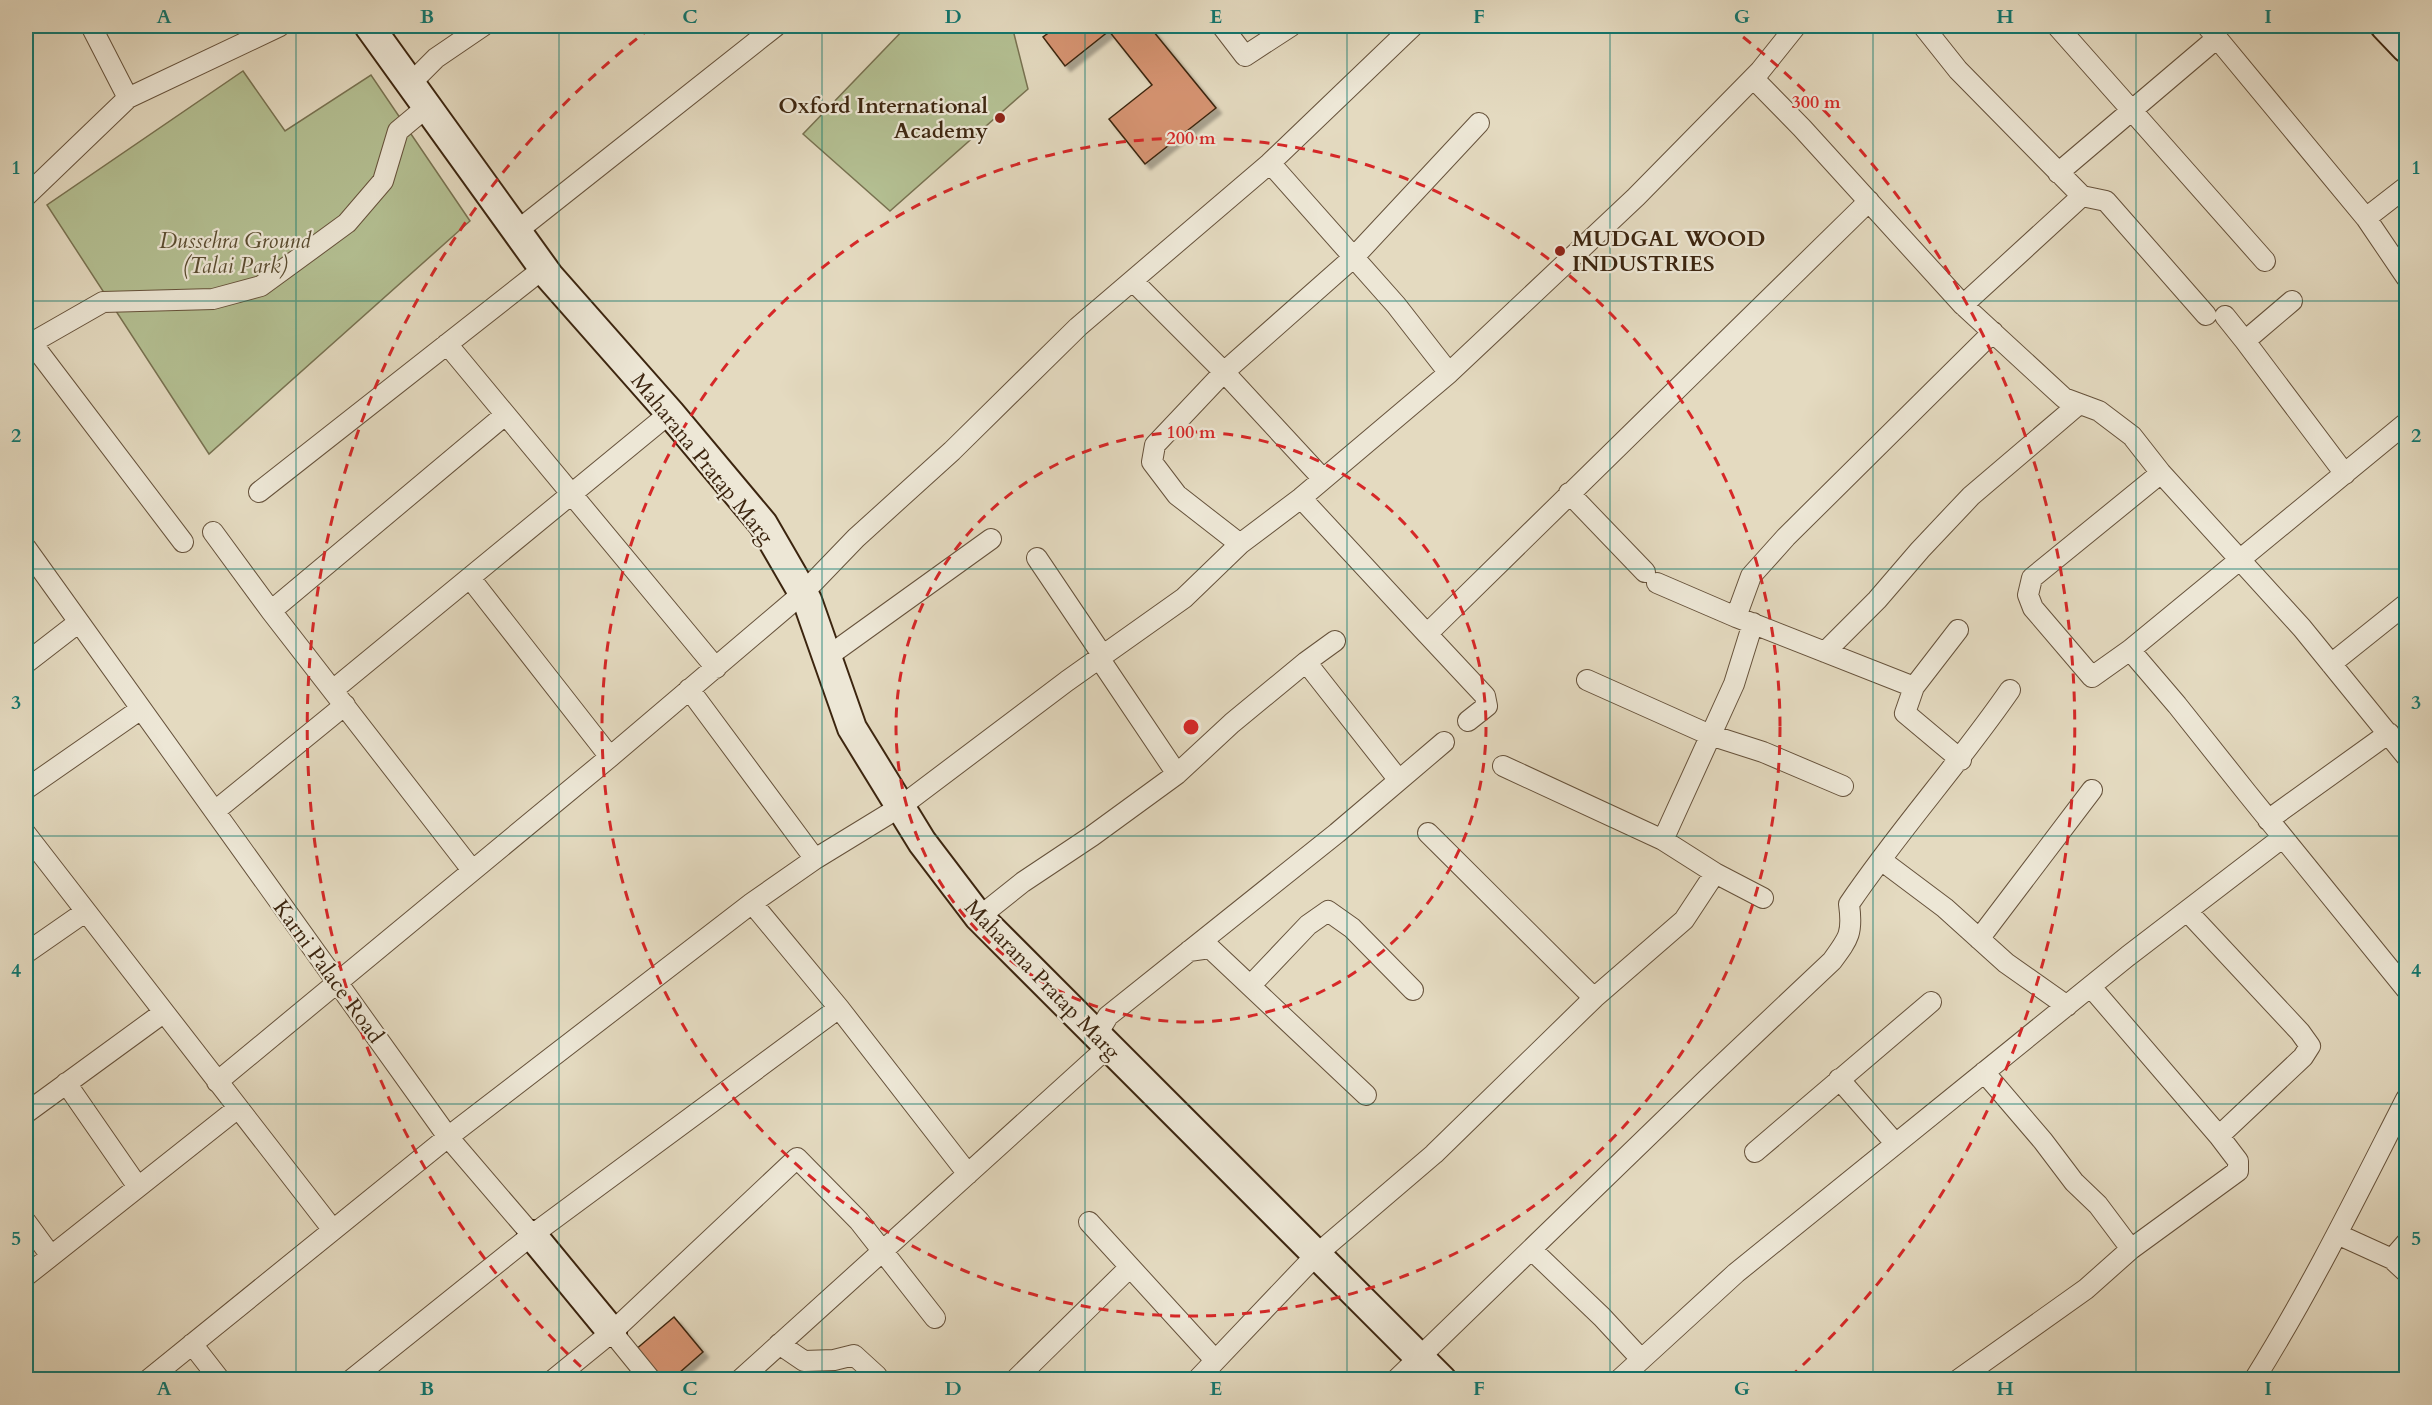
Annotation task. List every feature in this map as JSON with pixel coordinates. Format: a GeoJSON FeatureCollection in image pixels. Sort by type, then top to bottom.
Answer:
{"type":"FeatureCollection","features":[{"type":"Feature","properties":{"kind":"street"},"geometry":{"type":"LineString","coordinates":[[91,26],[128,98]]}},
{"type":"Feature","properties":{"kind":"street"},"geometry":{"type":"LineString","coordinates":[[26,196],[128,98],[280,26]]}},
{"type":"Feature","properties":{"kind":"street","name":"Maharana Pratap Marg"},"geometry":{"type":"LineString","coordinates":[[369,26],[544,268],[763,524],[803,593],[852,728],[922,842],[979,917],[1442,1380]]}},
{"type":"Feature","properties":{"kind":"street"},"geometry":{"type":"LineString","coordinates":[[411,82],[436,58],[483,26]]}},
{"type":"Feature","properties":{"kind":"street"},"geometry":{"type":"LineString","coordinates":[[517,231],[776,26]]}},
{"type":"Feature","properties":{"kind":"street"},"geometry":{"type":"LineString","coordinates":[[1222,26],[1245,56],[1291,26]]}},
{"type":"Feature","properties":{"kind":"street"},"geometry":{"type":"LineString","coordinates":[[218,1082],[610,757],[803,593],[856,538],[952,451],[1078,327],[1270,163],[1413,26]]}},
{"type":"Feature","properties":{"kind":"street"},"geometry":{"type":"LineString","coordinates":[[148,1380],[448,1137],[752,903],[814,859],[900,807],[1184,598],[1240,544],[1301,498],[1449,373],[1636,198],[1753,78],[1796,26]]}},
{"type":"Feature","properties":{"kind":"street"},"geometry":{"type":"LineString","coordinates":[[1923,26],[1958,70],[2058,173],[2082,196],[2106,201],[2216,316],[2245,341],[2345,474]]}},
{"type":"Feature","properties":{"kind":"street"},"geometry":{"type":"LineString","coordinates":[[2058,26],[2265,261]]}},
{"type":"Feature","properties":{"kind":"street"},"geometry":{"type":"LineString","coordinates":[[2385,26],[2406,48]]}},
{"type":"Feature","properties":{"kind":"street"},"geometry":{"type":"LineString","coordinates":[[2058,173],[2132,111],[2212,32],[2366,218],[2406,277]]}},
{"type":"Feature","properties":{"kind":"street"},"geometry":{"type":"LineString","coordinates":[[1753,78],[1802,128],[1963,305],[2064,398],[2099,411],[2132,436],[2161,473],[2302,628],[2406,756]]}},
{"type":"Feature","properties":{"kind":"street"},"geometry":{"type":"LineString","coordinates":[[183,542],[28,344],[104,302],[213,299],[261,286],[347,223],[383,181],[398,131],[428,106]]}},
{"type":"Feature","properties":{"kind":"street"},"geometry":{"type":"LineString","coordinates":[[1240,544],[1177,495],[1152,462],[1155,445],[1224,372],[1354,257],[1479,123]]}},
{"type":"Feature","properties":{"kind":"street"},"geometry":{"type":"LineString","coordinates":[[1270,163],[1396,305],[1449,373]]}},
{"type":"Feature","properties":{"kind":"street"},"geometry":{"type":"LineString","coordinates":[[2366,218],[2406,187]]}},
{"type":"Feature","properties":{"kind":"street"},"geometry":{"type":"LineString","coordinates":[[1963,305],[2082,196]]}},
{"type":"Feature","properties":{"kind":"street"},"geometry":{"type":"LineString","coordinates":[[1427,634],[1869,201]]}},
{"type":"Feature","properties":{"kind":"street"},"geometry":{"type":"LineString","coordinates":[[259,492],[544,268]]}},
{"type":"Feature","properties":{"kind":"street"},"geometry":{"type":"LineString","coordinates":[[1133,281],[1224,372],[1323,478]]}},
{"type":"Feature","properties":{"kind":"street"},"geometry":{"type":"LineString","coordinates":[[2245,341],[2292,301]]}},
{"type":"Feature","properties":{"kind":"street"},"geometry":{"type":"LineString","coordinates":[[1663,840],[1734,684],[1751,576],[1786,537],[1993,332]]}},
{"type":"Feature","properties":{"kind":"street"},"geometry":{"type":"LineString","coordinates":[[447,344],[716,668]]}},
{"type":"Feature","properties":{"kind":"street"},"geometry":{"type":"LineString","coordinates":[[1825,652],[1877,600],[1971,496],[2079,404]]}},
{"type":"Feature","properties":{"kind":"street"},"geometry":{"type":"LineString","coordinates":[[215,811],[470,578],[670,413]]}},
{"type":"Feature","properties":{"kind":"street"},"geometry":{"type":"LineString","coordinates":[[271,611],[505,415]]}},
{"type":"Feature","properties":{"kind":"street"},"geometry":{"type":"LineString","coordinates":[[2161,473],[2032,578],[2028,595],[2033,608],[2092,677],[2130,650],[2406,423]]}},
{"type":"Feature","properties":{"kind":"street"},"geometry":{"type":"LineString","coordinates":[[1569,493],[1651,578],[1744,620],[1914,687]]}},
{"type":"Feature","properties":{"kind":"street"},"geometry":{"type":"LineString","coordinates":[[1301,498],[1485,696],[1487,706],[1468,721]]}},
{"type":"Feature","properties":{"kind":"street"},"geometry":{"type":"LineString","coordinates":[[213,532],[271,611],[472,870]]}},
{"type":"Feature","properties":{"kind":"street"},"geometry":{"type":"LineString","coordinates":[[827,657],[991,539]]}},
{"type":"Feature","properties":{"kind":"street","name":"Karni Palace Road"},"geometry":{"type":"LineString","coordinates":[[26,548],[448,1137],[651,1380]]}},
{"type":"Feature","properties":{"kind":"street"},"geometry":{"type":"LineString","coordinates":[[1037,558],[1177,774]]}},
{"type":"Feature","properties":{"kind":"street"},"geometry":{"type":"LineString","coordinates":[[470,578],[610,757]]}},
{"type":"Feature","properties":{"kind":"street"},"geometry":{"type":"LineString","coordinates":[[2331,664],[2406,604]]}},
{"type":"Feature","properties":{"kind":"street"},"geometry":{"type":"LineString","coordinates":[[26,663],[79,622]]}},
{"type":"Feature","properties":{"kind":"street"},"geometry":{"type":"LineString","coordinates":[[1958,630],[1914,687],[1905,713],[1961,760]]}},
{"type":"Feature","properties":{"kind":"street"},"geometry":{"type":"LineString","coordinates":[[979,917],[1023,882],[1092,836],[1177,774],[1232,723],[1335,640]]}},
{"type":"Feature","properties":{"kind":"street"},"geometry":{"type":"LineString","coordinates":[[2130,650],[2406,989]]}},
{"type":"Feature","properties":{"kind":"street"},"geometry":{"type":"LineString","coordinates":[[1305,662],[1398,779]]}},
{"type":"Feature","properties":{"kind":"street"},"geometry":{"type":"LineString","coordinates":[[1587,680],[1710,735],[1762,752],[1843,786]]}},
{"type":"Feature","properties":{"kind":"street"},"geometry":{"type":"LineString","coordinates":[[689,689],[814,859]]}},
{"type":"Feature","properties":{"kind":"street"},"geometry":{"type":"LineString","coordinates":[[1396,1380],[1832,961],[1844,945],[1852,927],[1849,904],[1961,760],[2010,690]]}},
{"type":"Feature","properties":{"kind":"street"},"geometry":{"type":"LineString","coordinates":[[26,789],[141,709]]}},
{"type":"Feature","properties":{"kind":"street"},"geometry":{"type":"LineString","coordinates":[[2268,820],[2389,733]]}},
{"type":"Feature","properties":{"kind":"street"},"geometry":{"type":"LineString","coordinates":[[740,1380],[968,1174],[1102,1042],[1108,1016],[1337,833],[1444,742]]}},
{"type":"Feature","properties":{"kind":"street"},"geometry":{"type":"LineString","coordinates":[[1503,766],[1663,840],[1715,873],[1763,898]]}},
{"type":"Feature","properties":{"kind":"street"},"geometry":{"type":"LineString","coordinates":[[1978,939],[2092,790]]}},
{"type":"Feature","properties":{"kind":"street"},"geometry":{"type":"LineString","coordinates":[[1428,833],[1594,998]]}},
{"type":"Feature","properties":{"kind":"street"},"geometry":{"type":"LineString","coordinates":[[26,834],[333,1230]]}},
{"type":"Feature","properties":{"kind":"street"},"geometry":{"type":"LineString","coordinates":[[1619,1380],[1736,1273],[1895,1143],[2282,838]]}},
{"type":"Feature","properties":{"kind":"street"},"geometry":{"type":"LineString","coordinates":[[1881,860],[1945,908],[2006,963],[2067,1006]]}},
{"type":"Feature","properties":{"kind":"street"},"geometry":{"type":"LineString","coordinates":[[1197,1380],[1317,1254],[1434,1154],[1594,998],[1684,920],[1715,873]]}},
{"type":"Feature","properties":{"kind":"street"},"geometry":{"type":"LineString","coordinates":[[752,903],[839,1008],[968,1174]]}},
{"type":"Feature","properties":{"kind":"street"},"geometry":{"type":"LineString","coordinates":[[1251,985],[1308,925],[1328,911],[1352,928],[1413,990]]}},
{"type":"Feature","properties":{"kind":"street"},"geometry":{"type":"LineString","coordinates":[[2187,911],[2300,1032],[2310,1046],[2303,1057],[2219,1136]]}},
{"type":"Feature","properties":{"kind":"street"},"geometry":{"type":"LineString","coordinates":[[26,953],[85,912]]}},
{"type":"Feature","properties":{"kind":"street"},"geometry":{"type":"LineString","coordinates":[[1189,951],[1210,948],[1366,1095]]}},
{"type":"Feature","properties":{"kind":"street"},"geometry":{"type":"LineString","coordinates":[[1958,1380],[2086,1289],[2131,1249],[2238,1170],[2238,1161],[2219,1136],[2091,987]]}},
{"type":"Feature","properties":{"kind":"street"},"geometry":{"type":"LineString","coordinates":[[1755,1152],[1931,1002]]}},
{"type":"Feature","properties":{"kind":"street"},"geometry":{"type":"LineString","coordinates":[[351,1380],[532,1235],[839,1008]]}},
{"type":"Feature","properties":{"kind":"street"},"geometry":{"type":"LineString","coordinates":[[26,1113],[164,1012]]}},
{"type":"Feature","properties":{"kind":"street"},"geometry":{"type":"LineString","coordinates":[[1984,1072],[2043,1141],[2074,1182],[2098,1204],[2131,1249]]}},
{"type":"Feature","properties":{"kind":"street"},"geometry":{"type":"LineString","coordinates":[[1839,1079],[1895,1143]]}},
{"type":"Feature","properties":{"kind":"street"},"geometry":{"type":"LineString","coordinates":[[66,1083],[138,1187]]}},
{"type":"Feature","properties":{"kind":"street"},"geometry":{"type":"LineString","coordinates":[[2258,1378],[2337,1234],[2406,1098]]}},
{"type":"Feature","properties":{"kind":"street"},"geometry":{"type":"LineString","coordinates":[[26,1276],[238,1108]]}},
{"type":"Feature","properties":{"kind":"street"},"geometry":{"type":"LineString","coordinates":[[553,1380],[612,1332],[797,1158],[860,1221],[935,1318]]}},
{"type":"Feature","properties":{"kind":"street"},"geometry":{"type":"LineString","coordinates":[[26,1222],[51,1256]]}},
{"type":"Feature","properties":{"kind":"street"},"geometry":{"type":"LineString","coordinates":[[1089,1222],[1215,1360]]}},
{"type":"Feature","properties":{"kind":"street"},"geometry":{"type":"LineString","coordinates":[[2337,1234],[2399,1265],[2406,1243]]}},
{"type":"Feature","properties":{"kind":"street"},"geometry":{"type":"LineString","coordinates":[[1532,1250],[1602,1317],[1641,1359]]}},
{"type":"Feature","properties":{"kind":"street"},"geometry":{"type":"LineString","coordinates":[[1015,1380],[1130,1267]]}},
{"type":"Feature","properties":{"kind":"street"},"geometry":{"type":"LineString","coordinates":[[192,1344],[220,1380]]}},
{"type":"Feature","properties":{"kind":"street"},"geometry":{"type":"LineString","coordinates":[[779,1344],[804,1361],[834,1360],[854,1355],[877,1376]]}},
{"type":"Feature","properties":{"kind":"green space"},"geometry":{"type":"Polygon","coordinates":[[[907,26],[1012,26],[1028,89],[890,211],[803,134],[907,26]]]}},
{"type":"Feature","properties":{"kind":"green space","name":"Dussehra Ground (Talai Park)"},"geometry":{"type":"Polygon","coordinates":[[[243,71],[285,131],[371,75],[470,221],[209,454],[47,205],[243,71]]]}},
{"type":"Feature","properties":{"kind":"building"},"geometry":{"type":"Polygon","coordinates":[[[1058,26],[1149,26],[1216,108],[1145,164],[1109,119],[1152,85],[1109,31],[1065,66],[1043,37],[1058,26]]]}},
{"type":"Feature","properties":{"kind":"building"},"geometry":{"type":"Polygon","coordinates":[[[674,1317],[703,1352],[671,1380],[659,1380],[635,1350],[674,1317]]]}},
{"type":"Feature","properties":{"kind":"place","name":"Oxford International Academy"},"geometry":{"type":"Point","coordinates":[1000,118]}},
{"type":"Feature","properties":{"kind":"place","name":"MUDGAL WOOD INDUSTRIES"},"geometry":{"type":"Point","coordinates":[1560,251]}}]}
